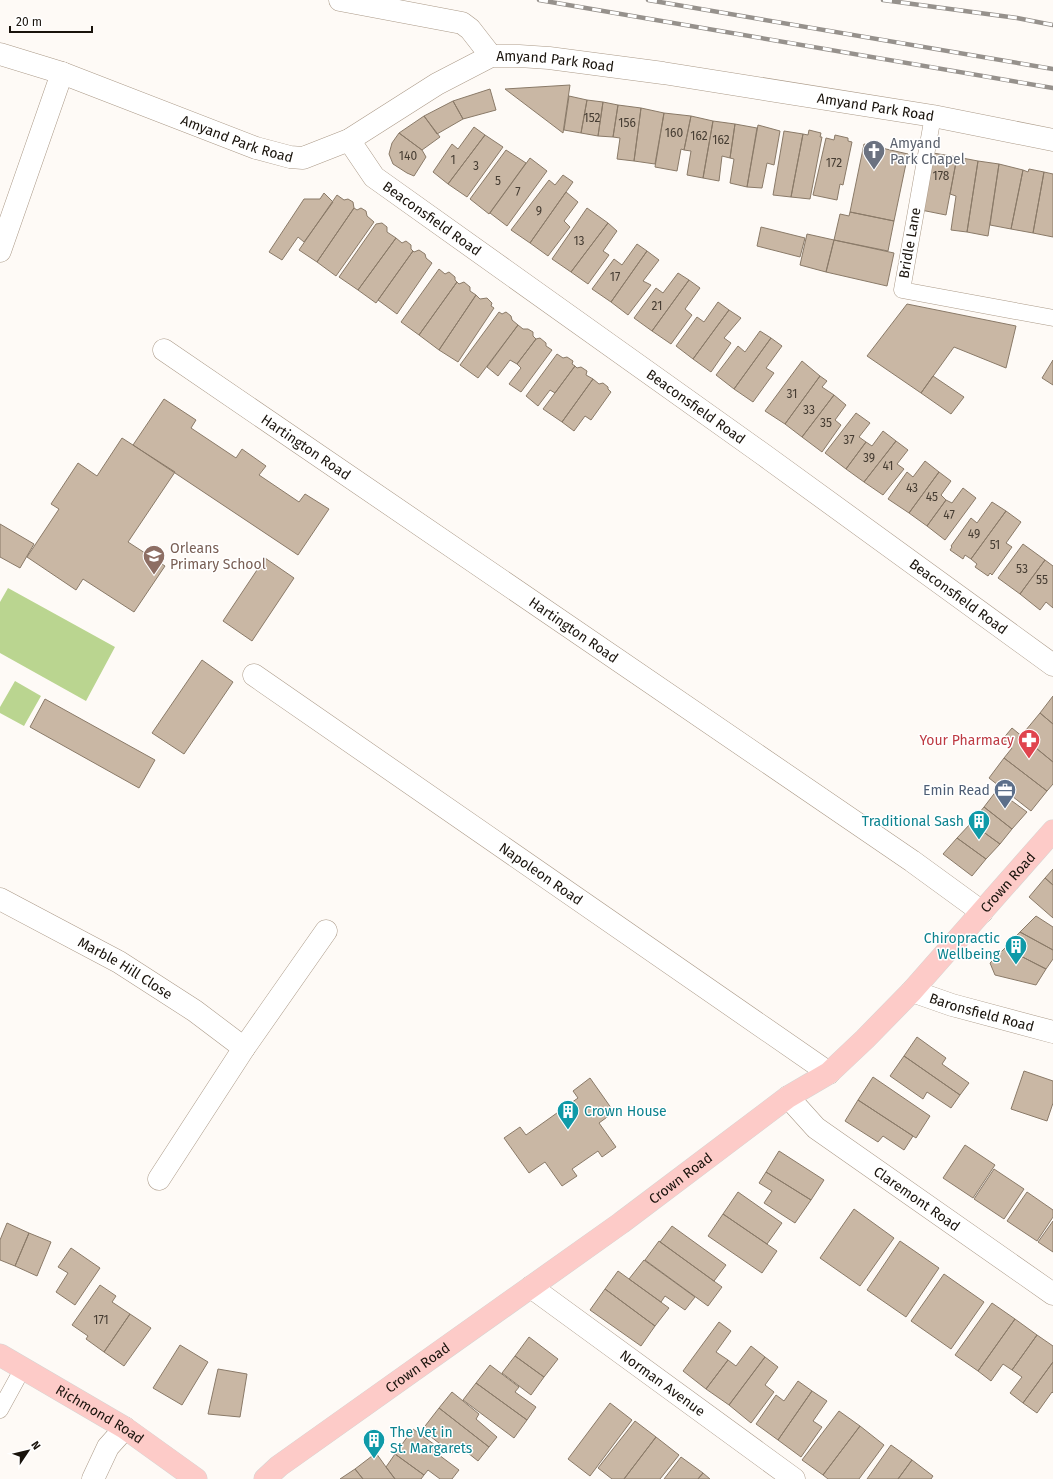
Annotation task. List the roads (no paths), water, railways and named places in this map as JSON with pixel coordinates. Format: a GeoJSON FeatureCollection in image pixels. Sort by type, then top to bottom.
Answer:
{"type":"FeatureCollection","features":[{"type":"Feature","properties":{"kind":"main road","name":"Crown Road"},"geometry":{"type":"LineString","coordinates":[[265,1479],[283,1463],[621,1223],[788,1097],[829,1073],[912,991],[1053,831]]}},
{"type":"Feature","properties":{"kind":"main road","name":"Richmond Road"},"geometry":{"type":"LineString","coordinates":[[0,1355],[125,1428],[196,1479]]}},
{"type":"Feature","properties":{"kind":"street"},"geometry":{"type":"LineString","coordinates":[[340,0],[462,23],[470,29],[491,56]]}},
{"type":"Feature","properties":{"kind":"street","name":"Amyand Park Road"},"geometry":{"type":"LineString","coordinates":[[0,54],[62,73],[256,148],[290,157],[303,158],[349,140],[437,84],[491,56],[519,56],[609,65],[743,85],[933,116],[1053,140]]}},
{"type":"Feature","properties":{"kind":"street"},"geometry":{"type":"LineString","coordinates":[[0,251],[62,73]]}},
{"type":"Feature","properties":{"kind":"street","name":"Beaconsfield Road"},"geometry":{"type":"LineString","coordinates":[[349,140],[374,177],[764,455],[1053,665]]}},
{"type":"Feature","properties":{"kind":"street","name":"Hartington Road"},"geometry":{"type":"LineString","coordinates":[[164,350],[906,857],[982,912]]}},
{"type":"Feature","properties":{"kind":"street","name":"Napoleon Road"},"geometry":{"type":"LineString","coordinates":[[254,675],[829,1073]]}},
{"type":"Feature","properties":{"kind":"street","name":"Marble Hill Close"},"geometry":{"type":"LineString","coordinates":[[0,900],[119,962],[195,1011],[244,1048]]}},
{"type":"Feature","properties":{"kind":"street"},"geometry":{"type":"LineString","coordinates":[[159,1179],[244,1048],[326,931]]}},
{"type":"Feature","properties":{"kind":"street","name":"Baronsfield Road"},"geometry":{"type":"LineString","coordinates":[[912,991],[952,1005],[1053,1032]]}},
{"type":"Feature","properties":{"kind":"street","name":"Claremont Road"},"geometry":{"type":"LineString","coordinates":[[788,1097],[816,1128],[1053,1294]]}},
{"type":"Feature","properties":{"kind":"street","name":"Norman Avenue"},"geometry":{"type":"LineString","coordinates":[[531,1288],[794,1479]]}},
{"type":"Feature","properties":{"kind":"street"},"geometry":{"type":"LineString","coordinates":[[93,1479],[108,1447],[125,1428]]}},
{"type":"Feature","properties":{"kind":"lane","name":"Bridle Lane"},"geometry":{"type":"LineString","coordinates":[[933,116],[902,290],[1053,318]]}},
{"type":"Feature","properties":{"kind":"lane"},"geometry":{"type":"LineString","coordinates":[[0,1410],[23,1368]]}},
{"type":"Feature","properties":{"kind":"railway"},"geometry":{"type":"LineString","coordinates":[[539,0],[1053,88]]}},
{"type":"Feature","properties":{"kind":"railway"},"geometry":{"type":"LineString","coordinates":[[648,0],[1053,69]]}},
{"type":"Feature","properties":{"kind":"railway"},"geometry":{"type":"LineString","coordinates":[[883,0],[1017,18],[1053,25]]}},
{"type":"Feature","properties":{"kind":"place","name":"Amyand Park Chapel"},"geometry":{"type":"Point","coordinates":[874,170]}},
{"type":"Feature","properties":{"kind":"place","name":"Orleans Primary School"},"geometry":{"type":"Point","coordinates":[154,576]}},
{"type":"Feature","properties":{"kind":"place","name":"Your Pharmacy"},"geometry":{"type":"Point","coordinates":[1029,760]}},
{"type":"Feature","properties":{"kind":"place","name":"Emin Read"},"geometry":{"type":"Point","coordinates":[1005,810]}},
{"type":"Feature","properties":{"kind":"place","name":"Traditional Sash"},"geometry":{"type":"Point","coordinates":[979,840]}},
{"type":"Feature","properties":{"kind":"place","name":"Chiropractic Wellbeing"},"geometry":{"type":"Point","coordinates":[1016,966]}},
{"type":"Feature","properties":{"kind":"place","name":"Crown House"},"geometry":{"type":"Point","coordinates":[568,1130]}},
{"type":"Feature","properties":{"kind":"place","name":"The Vet in St. Margarets"},"geometry":{"type":"Point","coordinates":[374,1460]}}]}
